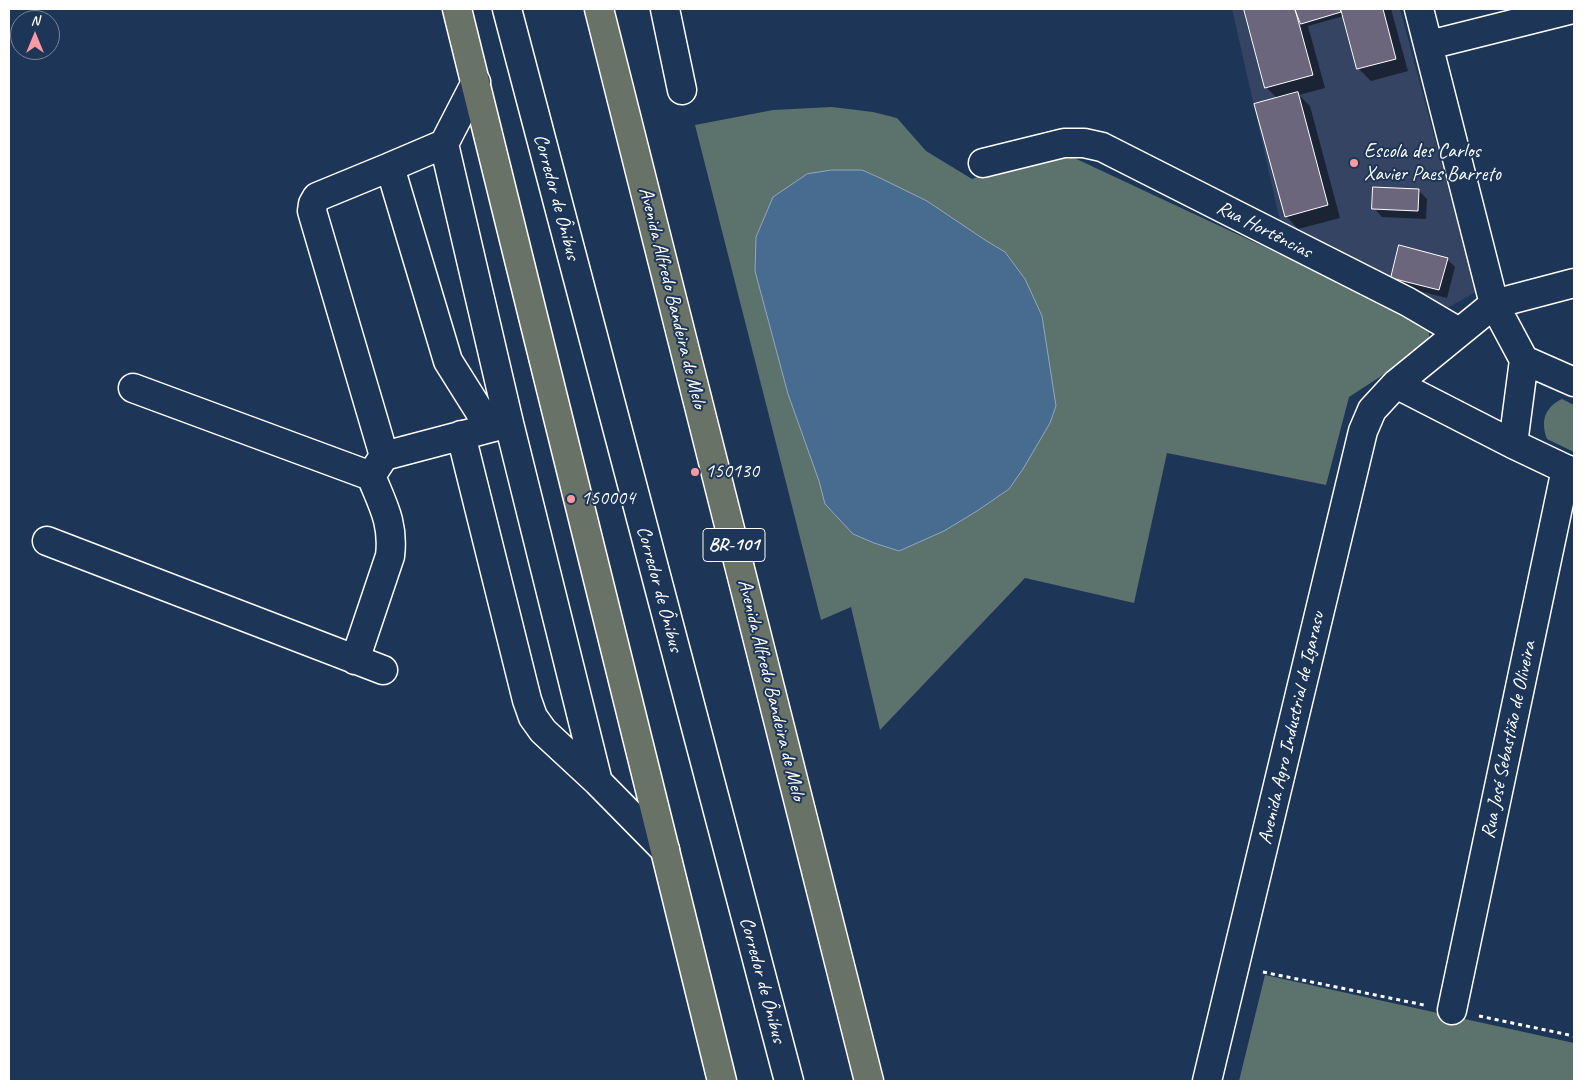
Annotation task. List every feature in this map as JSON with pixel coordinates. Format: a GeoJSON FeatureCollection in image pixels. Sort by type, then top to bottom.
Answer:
{"type":"FeatureCollection","features":[{"type":"Feature","properties":{"kind":"highway"},"geometry":{"type":"LineString","coordinates":[[457,9],[722,1081]]}},
{"type":"Feature","properties":{"kind":"highway","name":"Avenida Alfredo Bandeira de Melo"},"geometry":{"type":"LineString","coordinates":[[599,9],[869,1081]]}},
{"type":"Feature","properties":{"kind":"street","name":"Corredor de Ônibus"},"geometry":{"type":"LineString","coordinates":[[507,9],[789,1081]]}},
{"type":"Feature","properties":{"kind":"street"},"geometry":{"type":"LineString","coordinates":[[665,9],[682,90]]}},
{"type":"Feature","properties":{"kind":"street"},"geometry":{"type":"LineString","coordinates":[[1418,9],[1494,304],[1524,360],[1513,444]]}},
{"type":"Feature","properties":{"kind":"street"},"geometry":{"type":"LineString","coordinates":[[1429,46],[1573,9]]}},
{"type":"Feature","properties":{"kind":"street"},"geometry":{"type":"LineString","coordinates":[[476,82],[444,144],[499,425],[598,782]]}},
{"type":"Feature","properties":{"kind":"street","name":"Rua Hortências"},"geometry":{"type":"LineString","coordinates":[[983,163],[1064,143],[1084,143],[1102,147],[1408,302],[1459,332]]}},
{"type":"Feature","properties":{"kind":"street"},"geometry":{"type":"LineString","coordinates":[[355,660],[390,556],[392,540],[390,520],[378,466],[312,211],[313,204],[317,197],[444,144]]}},
{"type":"Feature","properties":{"kind":"street"},"geometry":{"type":"LineString","coordinates":[[390,167],[448,361],[499,425]]}},
{"type":"Feature","properties":{"kind":"street"},"geometry":{"type":"LineString","coordinates":[[1494,304],[1574,283]]}},
{"type":"Feature","properties":{"kind":"street","name":"Avenida Agro Industrial de Igarasu"},"geometry":{"type":"LineString","coordinates":[[1207,1081],[1363,431],[1372,410],[1396,384],[1494,304]]}},
{"type":"Feature","properties":{"kind":"street"},"geometry":{"type":"LineString","coordinates":[[1524,360],[1574,382]]}},
{"type":"Feature","properties":{"kind":"street"},"geometry":{"type":"LineString","coordinates":[[1396,384],[1570,471]]}},
{"type":"Feature","properties":{"kind":"street"},"geometry":{"type":"LineString","coordinates":[[134,388],[378,466],[461,435],[499,425]]}},
{"type":"Feature","properties":{"kind":"street"},"geometry":{"type":"LineString","coordinates":[[461,435],[533,717],[543,731],[598,782],[665,850]]}},
{"type":"Feature","properties":{"kind":"street","name":"Rua José Sebastião de Oliveira"},"geometry":{"type":"LineString","coordinates":[[1452,1010],[1570,471]]}},
{"type":"Feature","properties":{"kind":"street"},"geometry":{"type":"LineString","coordinates":[[48,541],[383,670]]}},
{"type":"Feature","properties":{"kind":"path"},"geometry":{"type":"LineString","coordinates":[[1236,966],[1574,1036]]}},
{"type":"Feature","properties":{"kind":"shaded area","name":"Escola des Carlos Xavier Paes Barreto"},"geometry":{"type":"Polygon","coordinates":[[[1232,9],[1400,9],[1476,292],[1440,312],[1280,221],[1232,9]]]}},
{"type":"Feature","properties":{"kind":"shaded area"},"geometry":{"type":"Polygon","coordinates":[[[832,170],[862,170],[880,178],[927,201],[1005,252],[1025,279],[1042,316],[1056,406],[1050,423],[1023,469],[1009,489],[977,511],[944,531],[899,551],[853,534],[825,504],[819,481],[788,394],[755,271],[756,237],[773,197],[807,174],[832,170]]]}},
{"type":"Feature","properties":{"kind":"green space"},"geometry":{"type":"Polygon","coordinates":[[[832,107],[873,112],[897,118],[926,151],[972,179],[1032,157],[1068,155],[1429,324],[1429,345],[1349,397],[1326,485],[1167,453],[1134,603],[1025,578],[880,730],[851,607],[821,620],[695,125],[773,110],[832,107]]]}},
{"type":"Feature","properties":{"kind":"green space"},"geometry":{"type":"Polygon","coordinates":[[[1562,399],[1574,405],[1574,452],[1547,439],[1545,432],[1544,421],[1548,410],[1562,399]]]}},
{"type":"Feature","properties":{"kind":"green space"},"geometry":{"type":"Polygon","coordinates":[[[1265,975],[1574,1043],[1574,1081],[1239,1081],[1265,975]]]}},
{"type":"Feature","properties":{"kind":"building"},"geometry":{"type":"Polygon","coordinates":[[[1244,9],[1295,9],[1313,75],[1265,88],[1244,9]]]}},
{"type":"Feature","properties":{"kind":"building"},"geometry":{"type":"Polygon","coordinates":[[[1295,9],[1340,9],[1341,12],[1301,24],[1295,9]]]}},
{"type":"Feature","properties":{"kind":"building"},"geometry":{"type":"Polygon","coordinates":[[[1341,9],[1383,9],[1396,59],[1357,69],[1341,9]]]}},
{"type":"Feature","properties":{"kind":"building"},"geometry":{"type":"Polygon","coordinates":[[[1298,92],[1328,205],[1285,217],[1254,104],[1298,92]]]}},
{"type":"Feature","properties":{"kind":"building"},"geometry":{"type":"Polygon","coordinates":[[[1373,187],[1419,189],[1418,211],[1372,209],[1373,187]]]}},
{"type":"Feature","properties":{"kind":"building"},"geometry":{"type":"Polygon","coordinates":[[[1399,245],[1448,258],[1439,290],[1391,278],[1399,245]]]}},
{"type":"Feature","properties":{"kind":"place","name":"Escola des Carlos Xavier Paes Barreto"},"geometry":{"type":"Point","coordinates":[1354,163]}},
{"type":"Feature","properties":{"kind":"place","name":"150130"},"geometry":{"type":"Point","coordinates":[695,472]}},
{"type":"Feature","properties":{"kind":"place","name":"150004"},"geometry":{"type":"Point","coordinates":[571,499]}}]}
